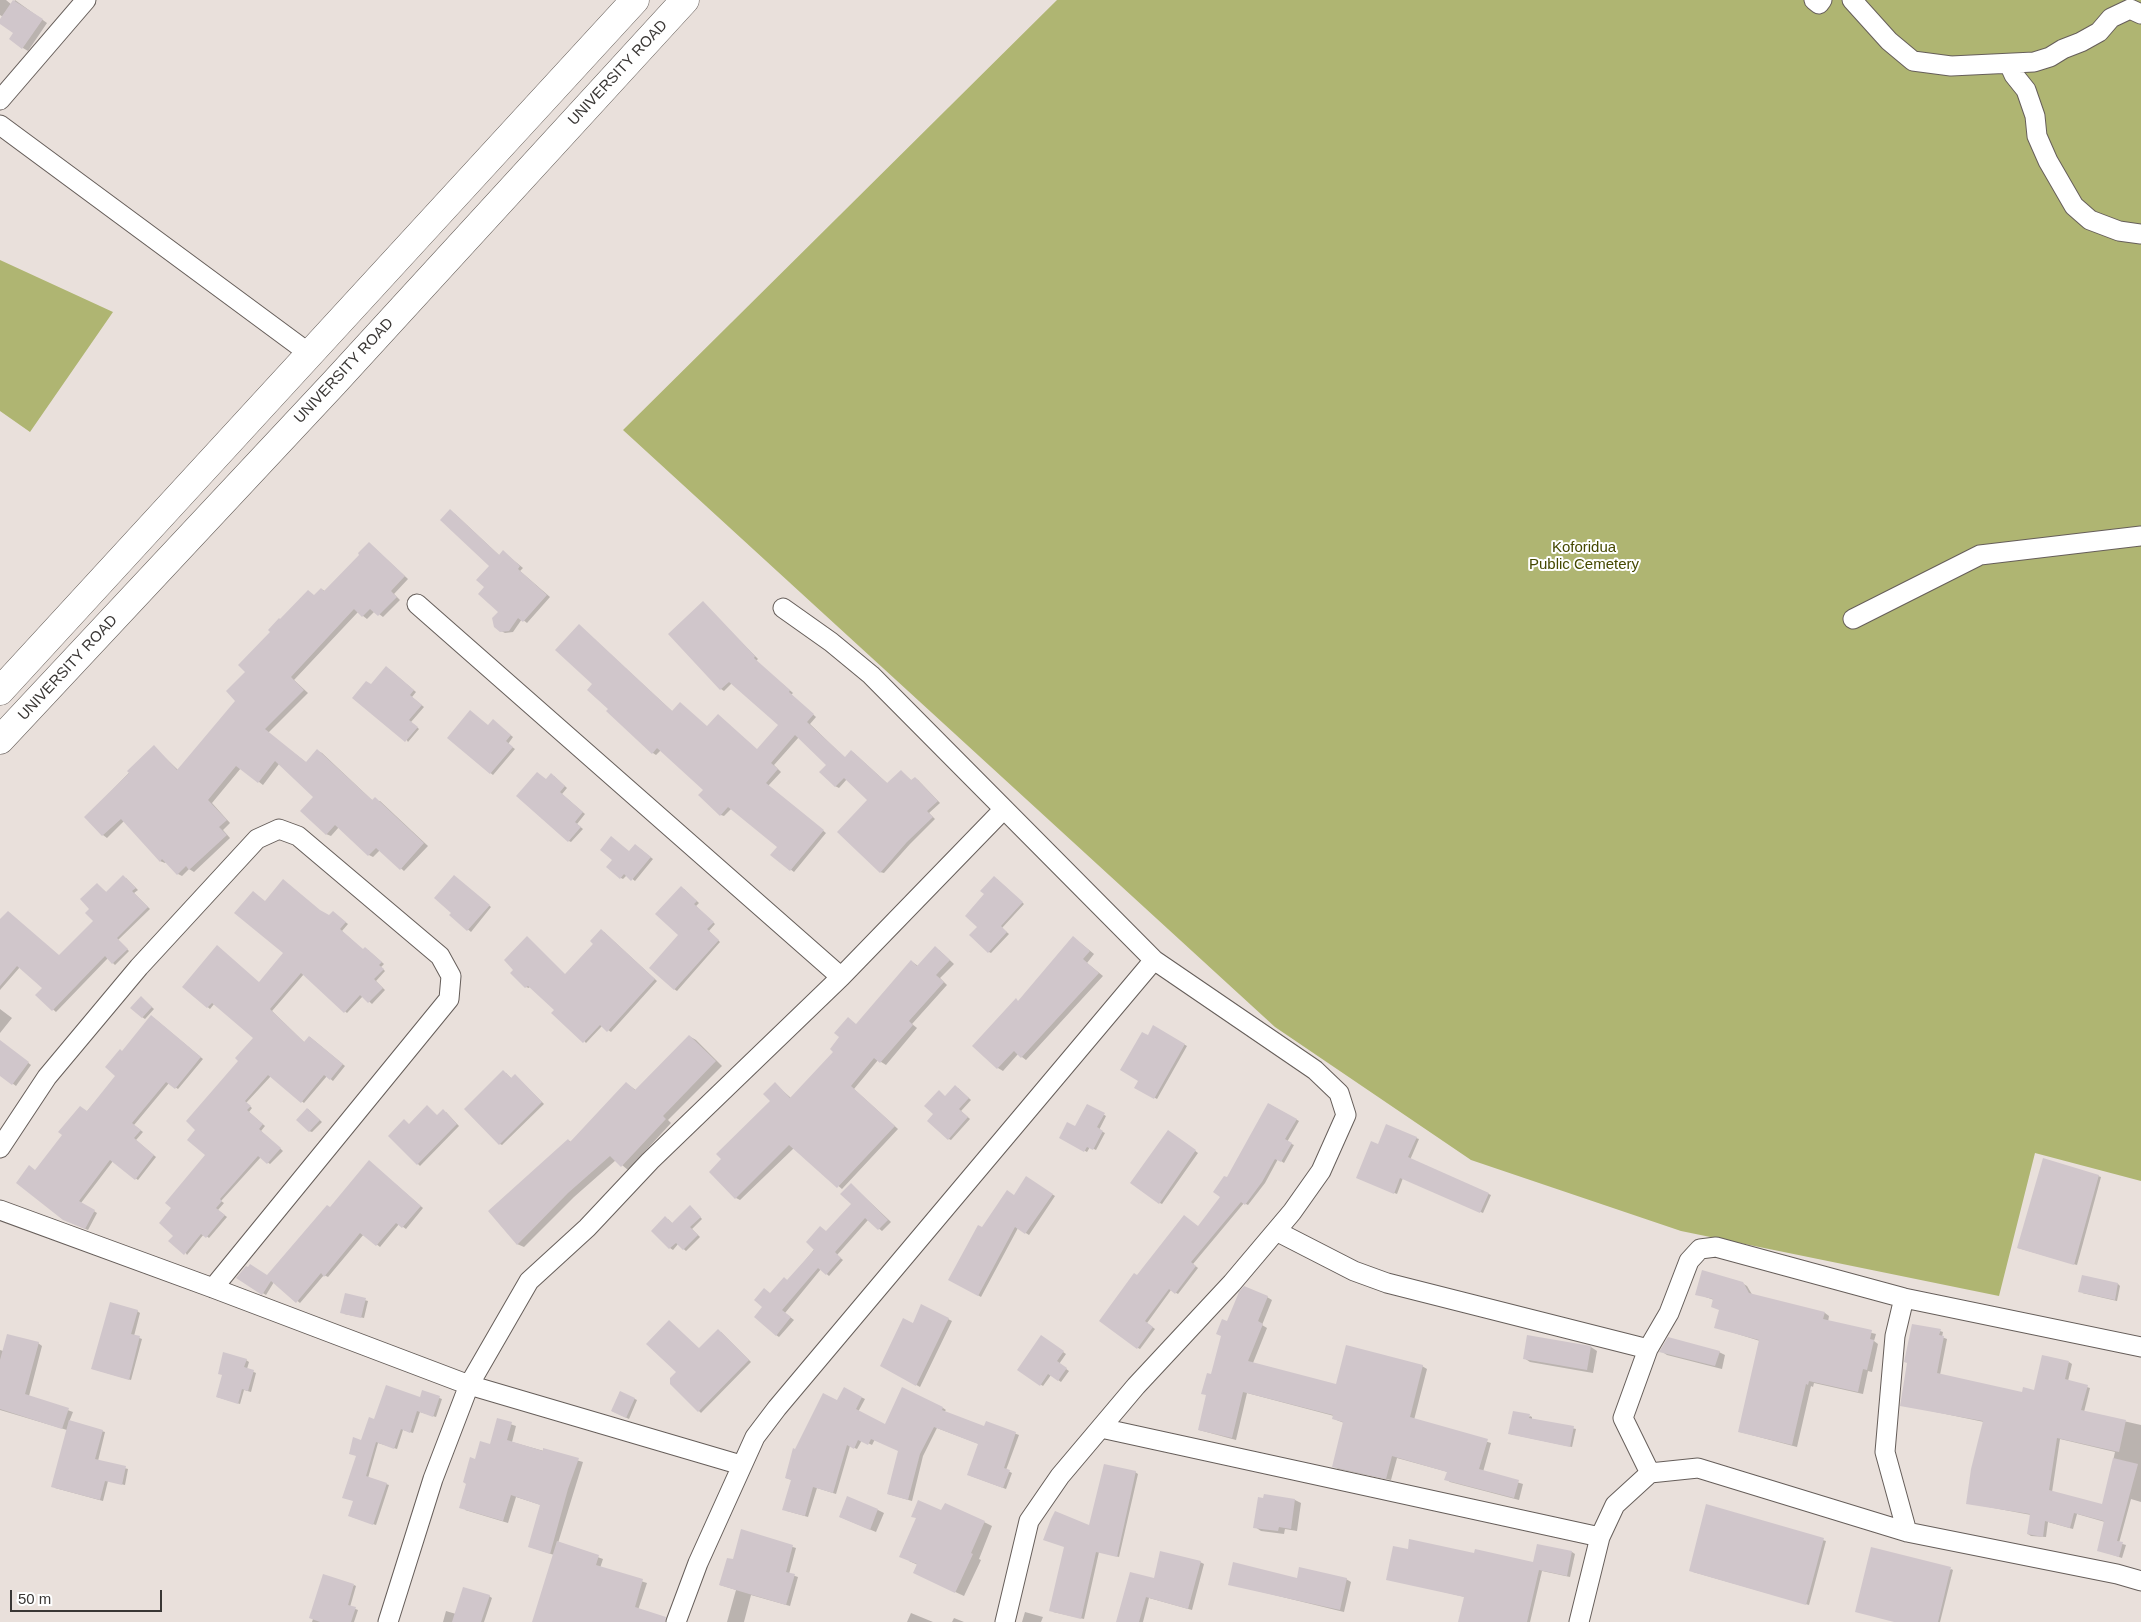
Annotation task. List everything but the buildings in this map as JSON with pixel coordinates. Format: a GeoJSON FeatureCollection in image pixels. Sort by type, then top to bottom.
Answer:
{"type":"FeatureCollection","features":[{"type":"Feature","properties":{"kind":"highway"},"geometry":{"type":"LineString","coordinates":[[0,691],[635,0]]}},
{"type":"Feature","properties":{"kind":"highway","name":"UNIVERSITY ROAD"},"geometry":{"type":"LineString","coordinates":[[0,740],[334,383],[685,0]]}},
{"type":"Feature","properties":{"kind":"street"},"geometry":{"type":"LineString","coordinates":[[0,100],[86,0]]}},
{"type":"Feature","properties":{"kind":"street"},"geometry":{"type":"LineString","coordinates":[[1814,0],[1819,4],[1822,0]]}},
{"type":"Feature","properties":{"kind":"street"},"geometry":{"type":"LineString","coordinates":[[1852,0],[1889,41],[1913,61],[1951,66],[2034,62],[2050,57],[2063,49],[2081,42],[2099,32],[2111,18],[2130,9],[2141,14]]}},
{"type":"Feature","properties":{"kind":"street"},"geometry":{"type":"LineString","coordinates":[[2009,64],[2014,75],[2026,90],[2035,116],[2037,136],[2048,161],[2074,206],[2090,220],[2119,231],[2141,234]]}},
{"type":"Feature","properties":{"kind":"street"},"geometry":{"type":"LineString","coordinates":[[0,125],[310,354]]}},
{"type":"Feature","properties":{"kind":"street"},"geometry":{"type":"LineString","coordinates":[[1853,619],[1980,555],[2141,536]]}},
{"type":"Feature","properties":{"kind":"street"},"geometry":{"type":"LineString","coordinates":[[417,604],[841,977]]}},
{"type":"Feature","properties":{"kind":"street"},"geometry":{"type":"LineString","coordinates":[[783,608],[832,642],[871,675],[1154,960],[1315,1070],[1339,1093],[1346,1115],[1322,1171],[1292,1212],[1232,1282],[1136,1386],[1060,1476],[1029,1521],[1005,1622]]}},
{"type":"Feature","properties":{"kind":"street"},"geometry":{"type":"LineString","coordinates":[[388,1622],[433,1479],[469,1385],[529,1281],[587,1228],[650,1161],[841,977],[1003,810]]}},
{"type":"Feature","properties":{"kind":"street"},"geometry":{"type":"LineString","coordinates":[[0,1148],[47,1077],[139,966],[257,839],[279,829],[298,836],[440,956],[451,976],[449,999],[213,1288]]}},
{"type":"Feature","properties":{"kind":"street"},"geometry":{"type":"LineString","coordinates":[[676,1622],[698,1563],[755,1438],[777,1408],[1154,960]]}},
{"type":"Feature","properties":{"kind":"street"},"geometry":{"type":"LineString","coordinates":[[0,1210],[469,1385],[742,1465]]}},
{"type":"Feature","properties":{"kind":"street"},"geometry":{"type":"LineString","coordinates":[[1276,1231],[1354,1271],[1387,1282],[1648,1349]]}},
{"type":"Feature","properties":{"kind":"street"},"geometry":{"type":"LineString","coordinates":[[1650,1472],[1623,1418],[1648,1349],[1669,1314],[1689,1261],[1700,1250],[1716,1247],[1904,1298],[2141,1347]]}},
{"type":"Feature","properties":{"kind":"street"},"geometry":{"type":"LineString","coordinates":[[1904,1298],[1895,1336],[1885,1452],[1907,1532]]}},
{"type":"Feature","properties":{"kind":"street"},"geometry":{"type":"LineString","coordinates":[[1101,1428],[1600,1537]]}},
{"type":"Feature","properties":{"kind":"street"},"geometry":{"type":"LineString","coordinates":[[1579,1622],[1600,1537],[1615,1505],[1650,1472],[1698,1468],[1907,1532],[2117,1574],[2141,1581]]}},
{"type":"Feature","properties":{"kind":"green space","name":"Koforidua Public Cemetery"},"geometry":{"type":"Polygon","coordinates":[[[1057,0],[2141,0],[2141,1181],[2035,1153],[1999,1296],[1681,1231],[1471,1160],[1275,1027],[623,430],[1057,0]]]}},
{"type":"Feature","properties":{"kind":"green space"},"geometry":{"type":"Polygon","coordinates":[[[0,260],[113,312],[30,432],[0,411],[0,260]]]}}]}
